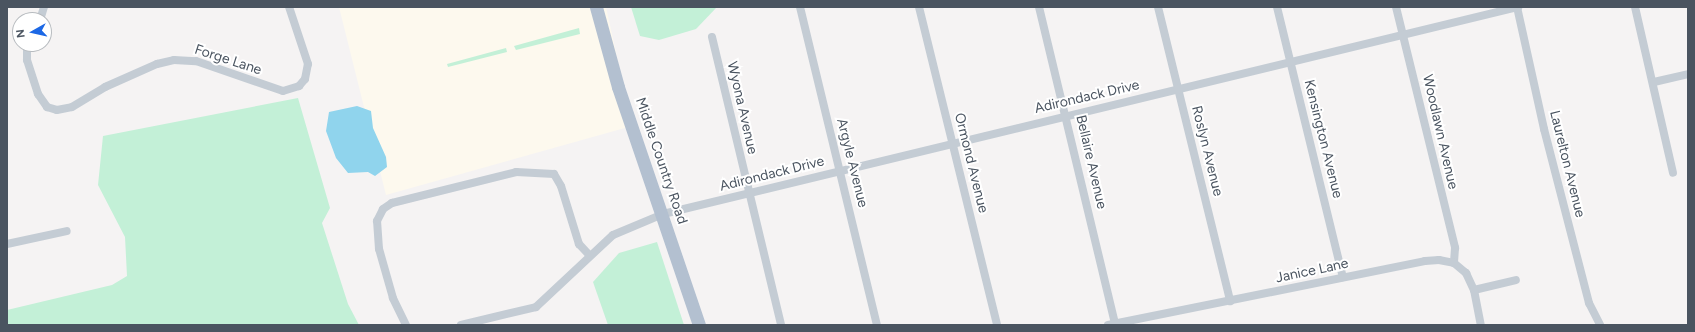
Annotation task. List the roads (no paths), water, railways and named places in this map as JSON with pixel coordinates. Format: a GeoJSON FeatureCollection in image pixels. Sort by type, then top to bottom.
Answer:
{"type":"FeatureCollection","features":[{"type":"Feature","properties":{"kind":"main road","name":"Middle Country Road"},"geometry":{"type":"LineString","coordinates":[[596,7],[618,87],[663,214],[699,325]]}},
{"type":"Feature","properties":{"kind":"street","name":"Forge Lane"},"geometry":{"type":"LineString","coordinates":[[26,52],[26,60],[38,94],[47,107],[57,110],[72,107],[106,87],[174,60],[196,61],[283,91],[300,86],[305,79],[308,64],[289,7]]}},
{"type":"Feature","properties":{"kind":"street","name":"Argyle Avenue"},"geometry":{"type":"LineString","coordinates":[[800,7],[877,325]]}},
{"type":"Feature","properties":{"kind":"street","name":"Ormond Avenue"},"geometry":{"type":"LineString","coordinates":[[919,7],[997,325]]}},
{"type":"Feature","properties":{"kind":"street","name":"Bellaire Avenue"},"geometry":{"type":"LineString","coordinates":[[1038,7],[1066,115],[1111,324]]}},
{"type":"Feature","properties":{"kind":"street","name":"Roslyn Avenue"},"geometry":{"type":"LineString","coordinates":[[1158,7],[1230,301]]}},
{"type":"Feature","properties":{"kind":"street","name":"Kensington Avenue"},"geometry":{"type":"LineString","coordinates":[[1277,7],[1343,277]]}},
{"type":"Feature","properties":{"kind":"street","name":"Woodlawn Avenue"},"geometry":{"type":"LineString","coordinates":[[1396,7],[1454,248],[1454,263]]}},
{"type":"Feature","properties":{"kind":"street","name":"Adirondack Drive"},"geometry":{"type":"LineString","coordinates":[[461,325],[536,307],[613,236],[663,214],[1066,115],[1404,36],[1517,7]]}},
{"type":"Feature","properties":{"kind":"street","name":"Laurelton Avenue"},"geometry":{"type":"LineString","coordinates":[[1517,7],[1544,129],[1589,302],[1600,325]]}},
{"type":"Feature","properties":{"kind":"street"},"geometry":{"type":"LineString","coordinates":[[1634,7],[1654,82],[1673,173]]}},
{"type":"Feature","properties":{"kind":"street","name":"Wyona Avenue"},"geometry":{"type":"LineString","coordinates":[[712,37],[748,193],[781,325]]}},
{"type":"Feature","properties":{"kind":"street"},"geometry":{"type":"LineString","coordinates":[[1654,82],[1688,74]]}},
{"type":"Feature","properties":{"kind":"street"},"geometry":{"type":"LineString","coordinates":[[406,325],[393,298],[379,249],[377,221],[383,209],[392,203],[516,172],[554,174],[561,186],[579,244],[590,256]]}},
{"type":"Feature","properties":{"kind":"street"},"geometry":{"type":"LineString","coordinates":[[7,244],[67,231]]}},
{"type":"Feature","properties":{"kind":"street","name":"Janice Lane"},"geometry":{"type":"LineString","coordinates":[[1111,324],[1425,261],[1454,263]]}},
{"type":"Feature","properties":{"kind":"street"},"geometry":{"type":"LineString","coordinates":[[1454,263],[1466,273],[1474,290],[1481,325]]}},
{"type":"Feature","properties":{"kind":"street"},"geometry":{"type":"LineString","coordinates":[[1474,290],[1516,280]]}},
{"type":"Feature","properties":{"kind":"water"},"geometry":{"type":"Polygon","coordinates":[[[357,106],[371,111],[373,128],[386,157],[387,167],[375,176],[368,172],[348,173],[336,158],[326,131],[329,112],[357,106]]]}}]}
